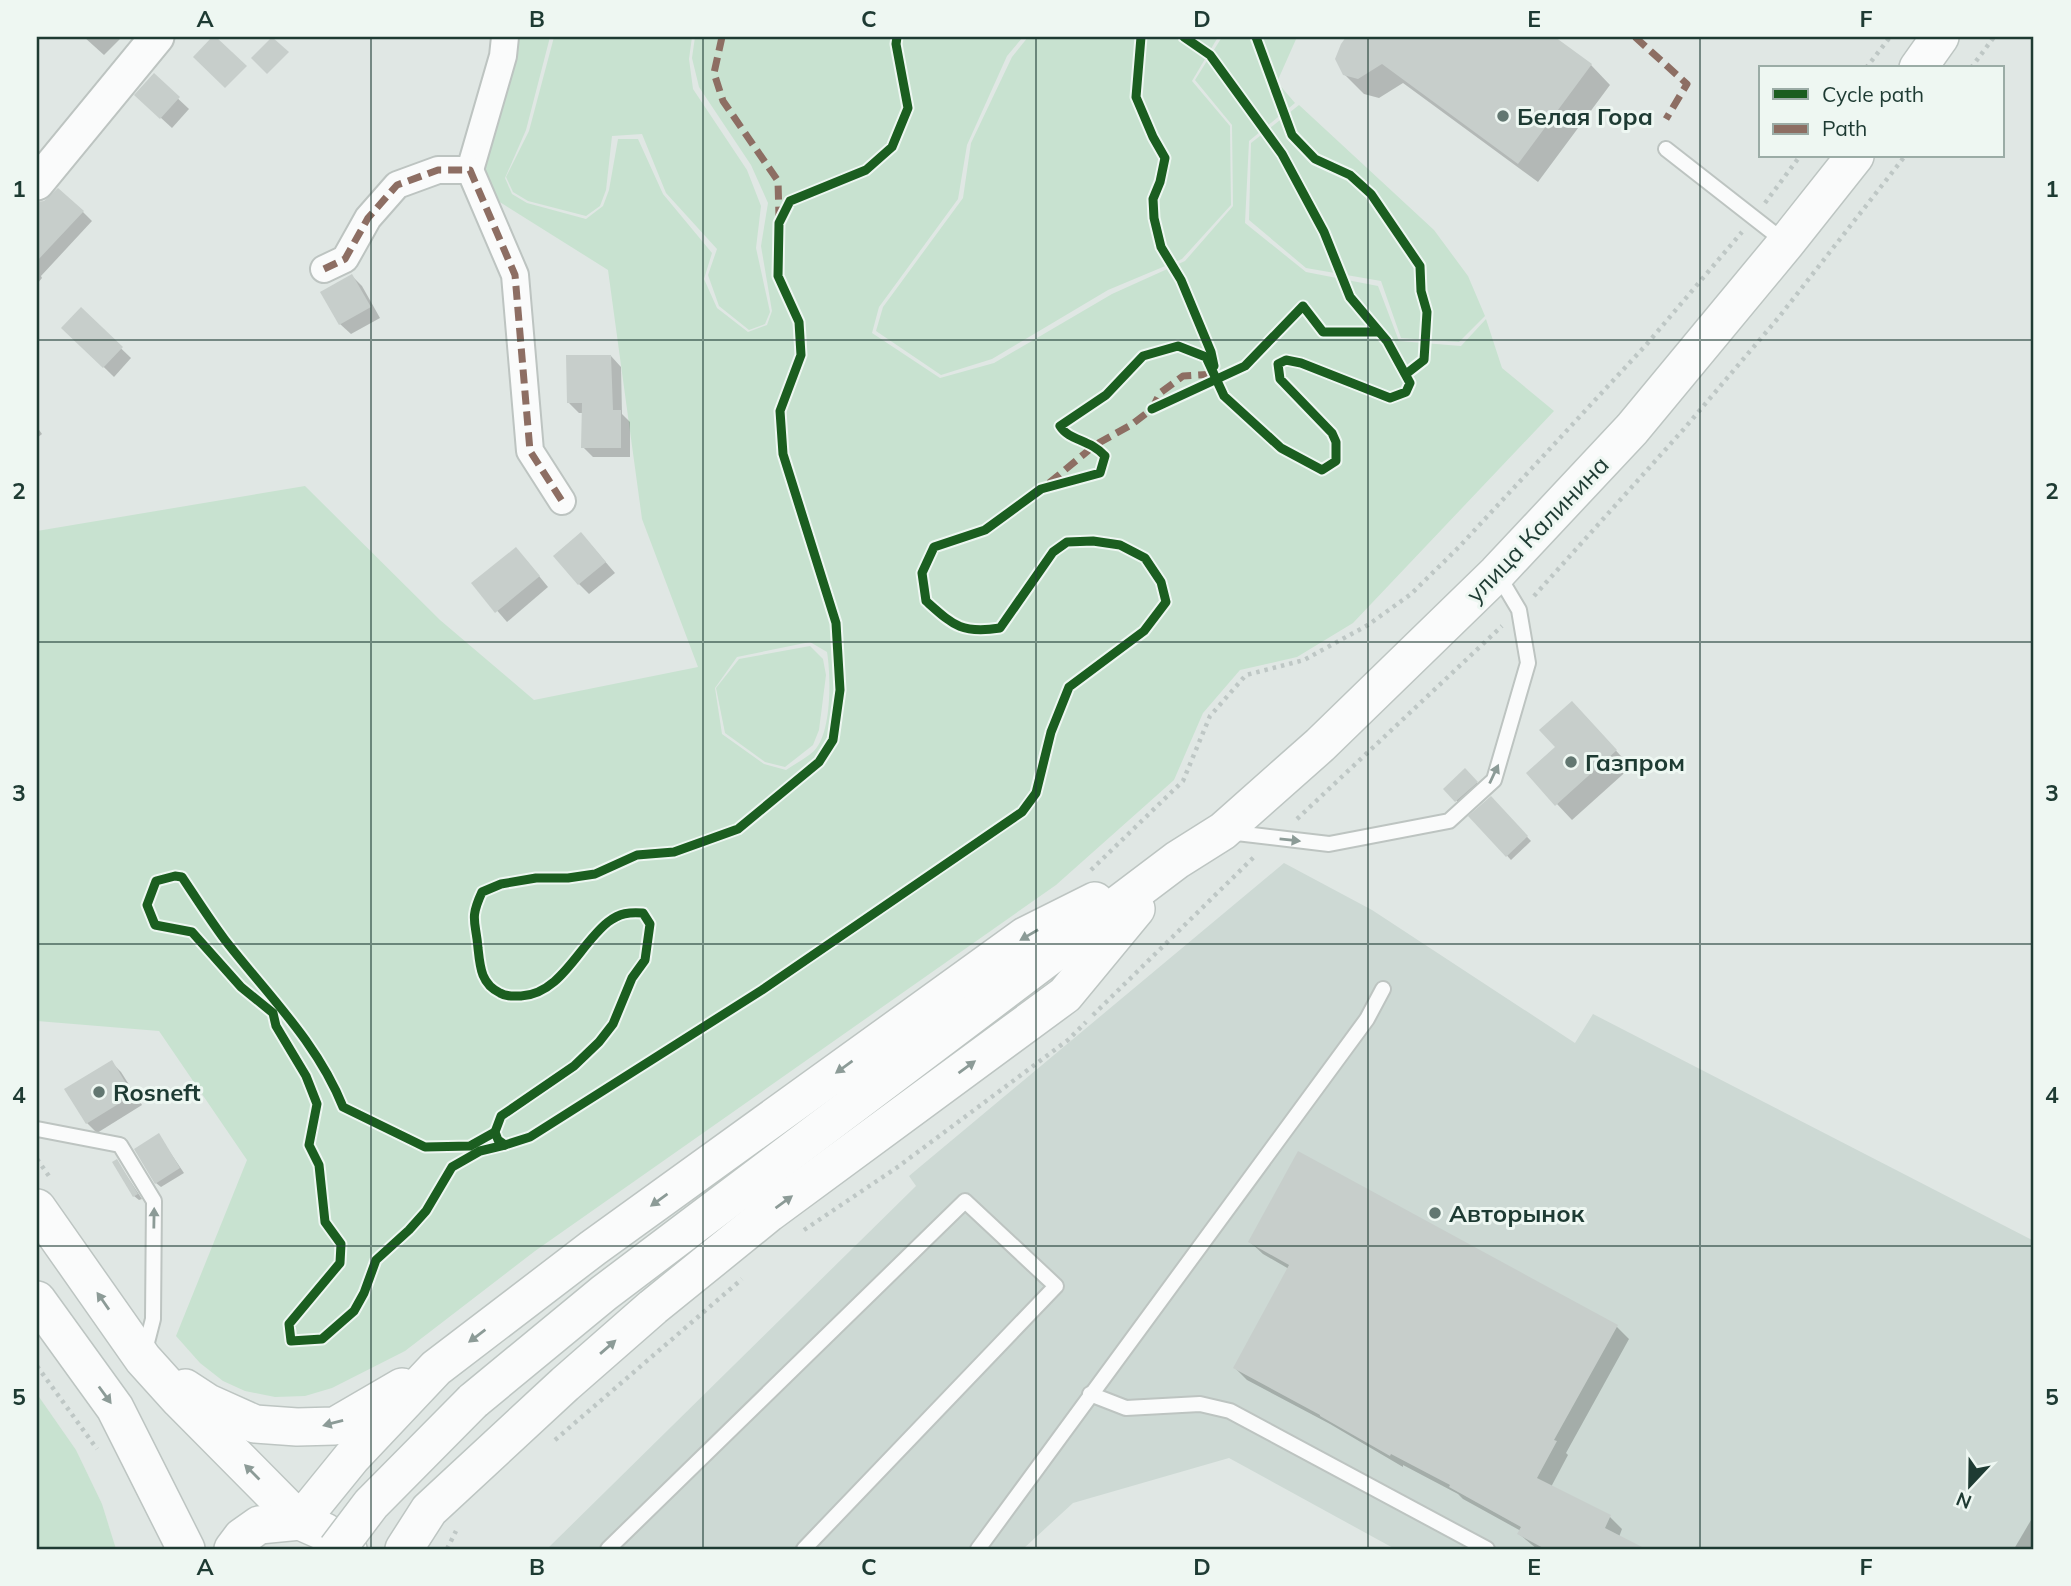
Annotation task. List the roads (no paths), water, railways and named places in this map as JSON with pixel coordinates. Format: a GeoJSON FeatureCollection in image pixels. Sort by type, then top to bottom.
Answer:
{"type":"FeatureCollection","features":[{"type":"Feature","properties":{"kind":"main road"},"geometry":{"type":"LineString","coordinates":[[1919,66],[1940,37]]}},
{"type":"Feature","properties":{"kind":"main road","name":"улица Калинина"},"geometry":{"type":"LineString","coordinates":[[1177,860],[1223,831],[1320,746],[1497,573],[1632,429],[1853,158]]}},
{"type":"Feature","properties":{"kind":"main road"},"geometry":{"type":"LineString","coordinates":[[143,1359],[208,1403],[255,1424],[335,1426],[436,1368],[593,1248],[1025,936],[1177,860]]}},
{"type":"Feature","properties":{"kind":"main road"},"geometry":{"type":"LineString","coordinates":[[404,1549],[429,1510],[653,1307],[769,1213],[1065,995],[1177,860]]}},
{"type":"Feature","properties":{"kind":"main road"},"geometry":{"type":"LineString","coordinates":[[338,1549],[371,1504],[473,1401],[604,1293],[1177,860]]}},
{"type":"Feature","properties":{"kind":"main road"},"geometry":{"type":"LineString","coordinates":[[45,1194],[143,1359],[300,1521],[325,1532],[348,1549]]}},
{"type":"Feature","properties":{"kind":"main road"},"geometry":{"type":"LineString","coordinates":[[37,1300],[115,1408],[186,1549]]}},
{"type":"Feature","properties":{"kind":"main road"},"geometry":{"type":"LineString","coordinates":[[233,1549],[242,1537],[260,1525],[300,1521],[352,1457],[436,1368]]}},
{"type":"Feature","properties":{"kind":"main road"},"geometry":{"type":"LineString","coordinates":[[433,1549],[453,1510],[565,1384]]}},
{"type":"Feature","properties":{"kind":"street"},"geometry":{"type":"LineString","coordinates":[[37,183],[157,37]]}},
{"type":"Feature","properties":{"kind":"street"},"geometry":{"type":"LineString","coordinates":[[505,37],[503,56],[470,170],[515,275],[530,451],[562,501]]}},
{"type":"Feature","properties":{"kind":"street"},"geometry":{"type":"LineString","coordinates":[[324,269],[345,259],[368,218],[397,185],[438,170],[470,170]]}},
{"type":"Feature","properties":{"kind":"lane"},"geometry":{"type":"LineString","coordinates":[[1665,149],[1786,243]]}},
{"type":"Feature","properties":{"kind":"lane"},"geometry":{"type":"LineString","coordinates":[[1223,831],[1329,844],[1356,839],[1449,821],[1494,780],[1528,663],[1519,610],[1497,573]]}},
{"type":"Feature","properties":{"kind":"lane"},"geometry":{"type":"LineString","coordinates":[[978,1549],[1367,1019],[1383,989]]}},
{"type":"Feature","properties":{"kind":"lane"},"geometry":{"type":"LineString","coordinates":[[37,1129],[120,1145],[154,1200],[153,1319],[143,1359]]}},
{"type":"Feature","properties":{"kind":"lane"},"geometry":{"type":"LineString","coordinates":[[608,1549],[965,1201],[1056,1286],[804,1549]]}},
{"type":"Feature","properties":{"kind":"lane"},"geometry":{"type":"LineString","coordinates":[[1090,1394],[1126,1408],[1200,1404],[1230,1410],[1487,1549]]}},
{"type":"Feature","properties":{"kind":"place","name":"Белая Гора"},"geometry":{"type":"Point","coordinates":[1503,116]}},
{"type":"Feature","properties":{"kind":"place","name":"Газпром"},"geometry":{"type":"Point","coordinates":[1571,762]}},
{"type":"Feature","properties":{"kind":"place","name":"Rosneft"},"geometry":{"type":"Point","coordinates":[99,1092]}},
{"type":"Feature","properties":{"kind":"place","name":"Авторынок"},"geometry":{"type":"Point","coordinates":[1435,1213]}}]}
